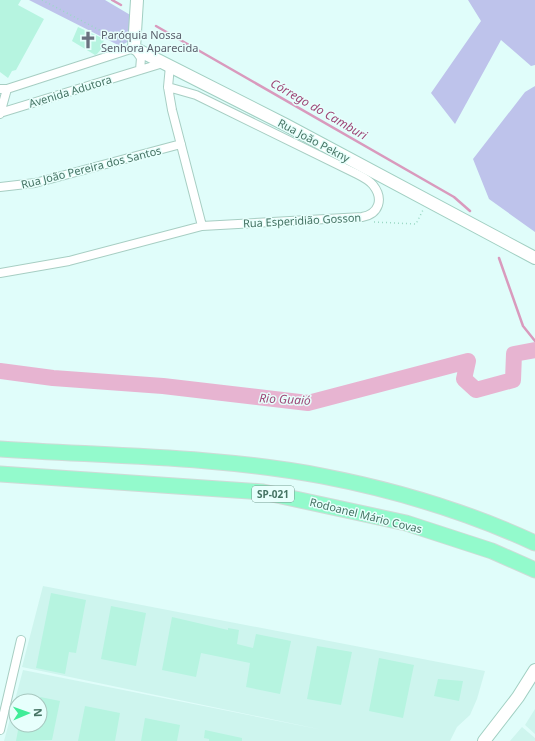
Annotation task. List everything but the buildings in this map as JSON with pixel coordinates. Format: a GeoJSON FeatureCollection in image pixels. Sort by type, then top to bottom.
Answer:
{"type":"FeatureCollection","features":[{"type":"Feature","properties":{"kind":"highway","name":"SP-021"},"geometry":{"type":"LineString","coordinates":[[0,449],[243,465],[322,476],[415,499],[470,517],[535,543]]}},
{"type":"Feature","properties":{"kind":"highway","name":"Rodoanel Mário Covas"},"geometry":{"type":"LineString","coordinates":[[0,474],[264,492],[406,523],[492,551],[535,570]]}},
{"type":"Feature","properties":{"kind":"street"},"geometry":{"type":"LineString","coordinates":[[137,0],[134,48],[141,58],[140,70]]}},
{"type":"Feature","properties":{"kind":"street"},"geometry":{"type":"LineString","coordinates":[[0,113],[4,89],[134,48]]}},
{"type":"Feature","properties":{"kind":"street","name":"Rua João Pekny"},"geometry":{"type":"LineString","coordinates":[[134,48],[286,125],[535,258]]}},
{"type":"Feature","properties":{"kind":"street"},"geometry":{"type":"LineString","coordinates":[[167,64],[168,87],[202,226]]}},
{"type":"Feature","properties":{"kind":"street","name":"Avenida Adutora"},"geometry":{"type":"LineString","coordinates":[[0,113],[140,70],[167,64]]}},
{"type":"Feature","properties":{"kind":"street","name":"Rua Esperidião Gosson"},"geometry":{"type":"LineString","coordinates":[[0,273],[69,262],[202,226],[362,217],[371,215],[375,211],[378,205],[378,196],[370,181],[196,95],[168,87]]}},
{"type":"Feature","properties":{"kind":"street","name":"Rua João Pereira dos Santos"},"geometry":{"type":"LineString","coordinates":[[0,188],[35,183],[181,144]]}},
{"type":"Feature","properties":{"kind":"street"},"geometry":{"type":"LineString","coordinates":[[0,730],[21,640]]}},
{"type":"Feature","properties":{"kind":"street"},"geometry":{"type":"LineString","coordinates":[[484,741],[518,697],[535,670]]}},
{"type":"Feature","properties":{"kind":"path"},"geometry":{"type":"LineString","coordinates":[[42,0],[134,48]]}},
{"type":"Feature","properties":{"kind":"path"},"geometry":{"type":"LineString","coordinates":[[371,222],[416,224],[428,200]]}},
{"type":"Feature","properties":{"kind":"shaded area"},"geometry":{"type":"Polygon","coordinates":[[[29,0],[105,0],[132,16],[131,40],[120,46],[29,0]]]}},
{"type":"Feature","properties":{"kind":"shaded area"},"geometry":{"type":"Polygon","coordinates":[[[468,0],[535,0],[535,65],[531,66],[501,40],[455,124],[431,93],[481,21],[468,0]]]}},
{"type":"Feature","properties":{"kind":"shaded area"},"geometry":{"type":"Polygon","coordinates":[[[535,86],[535,232],[489,199],[473,159],[525,92],[535,86]]]}},
{"type":"Feature","properties":{"kind":"shaded area"},"geometry":{"type":"Polygon","coordinates":[[[43,586],[485,671],[477,699],[470,715],[457,727],[450,741],[4,741],[8,726],[8,733],[48,733],[48,693],[17,693],[23,670],[323,730],[22,667],[43,586]]]}},
{"type":"Feature","properties":{"kind":"shaded area"},"geometry":{"type":"Polygon","coordinates":[[[535,709],[535,734],[525,725],[535,709]]]}},
{"type":"Feature","properties":{"kind":"shaded area"},"geometry":{"type":"Polygon","coordinates":[[[522,727],[535,738],[535,741],[510,741],[522,727]]]}},
{"type":"Feature","properties":{"kind":"waterway","name":"Córrego do Camburi"},"geometry":{"type":"LineString","coordinates":[[112,0],[121,5]]}},
{"type":"Feature","properties":{"kind":"waterway","name":"Córrego do Camburi"},"geometry":{"type":"LineString","coordinates":[[156,26],[454,197],[470,211]]}},
{"type":"Feature","properties":{"kind":"waterway","name":"Córrego do Camburi"},"geometry":{"type":"LineString","coordinates":[[499,258],[523,326],[535,341]]}},
{"type":"Feature","properties":{"kind":"waterway","name":"Rio Guaió"},"geometry":{"type":"LineString","coordinates":[[0,371],[53,378],[163,386],[308,403],[468,361],[464,379],[476,390],[513,380],[514,354],[535,350]]}},
{"type":"Feature","properties":{"kind":"place","name":"Paróquia Nossa Senhora Aparecida"},"geometry":{"type":"Point","coordinates":[88,40]}}]}
